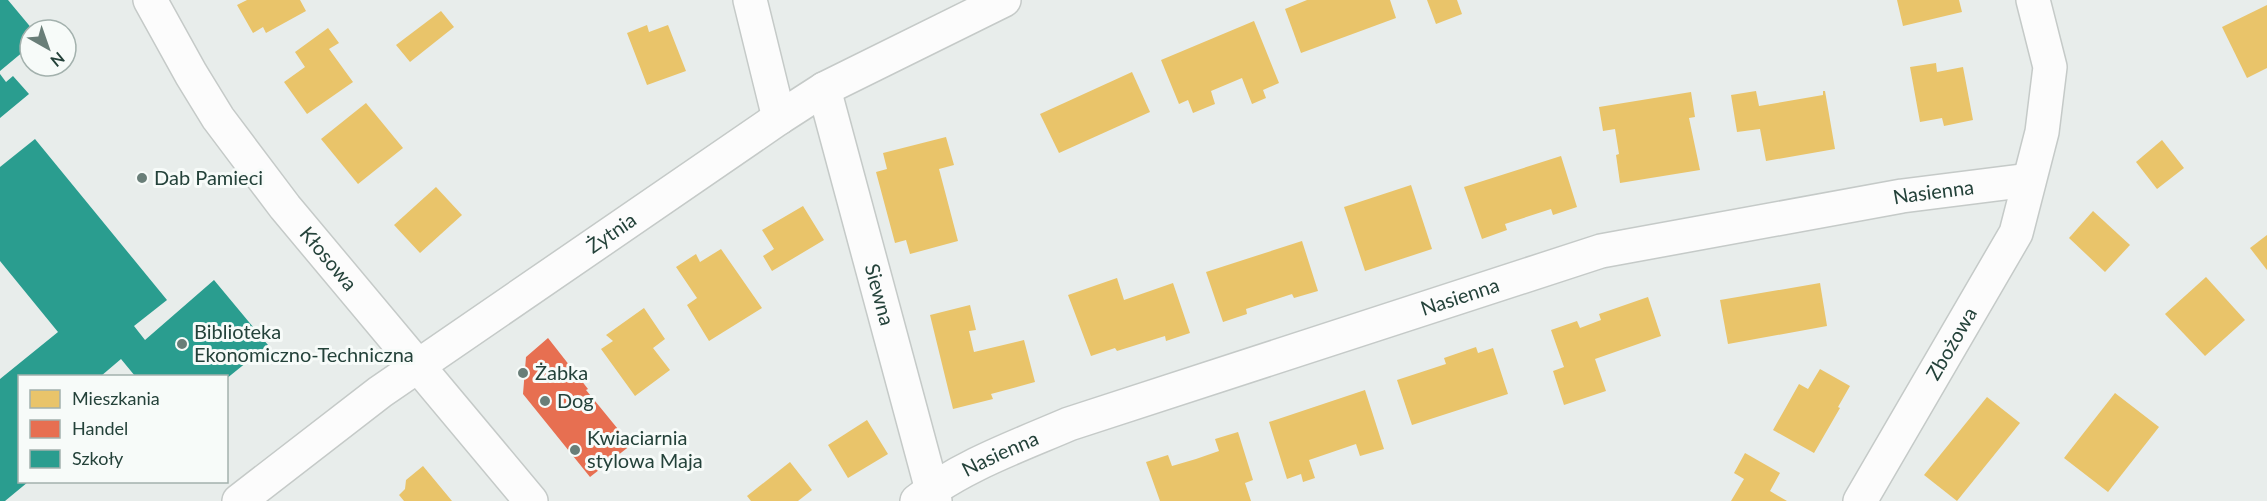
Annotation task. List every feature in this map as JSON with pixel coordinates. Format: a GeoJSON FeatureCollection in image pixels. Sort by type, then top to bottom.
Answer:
{"type":"FeatureCollection","features":[{"type":"Feature","properties":{"kind":"street","name":"Kłosowa"},"geometry":{"type":"LineString","coordinates":[[150,0],[191,74],[225,127],[285,207],[531,501]]}},
{"type":"Feature","properties":{"kind":"street"},"geometry":{"type":"LineString","coordinates":[[750,0],[779,118]]}},
{"type":"Feature","properties":{"kind":"street","name":"Żytnia"},"geometry":{"type":"LineString","coordinates":[[239,501],[380,392],[779,118],[824,89],[1004,0]]}},
{"type":"Feature","properties":{"kind":"street","name":"Zbożowa"},"geometry":{"type":"LineString","coordinates":[[1860,501],[2016,233],[2042,132],[2050,67],[2033,0]]}},
{"type":"Feature","properties":{"kind":"street","name":"Siewna"},"geometry":{"type":"LineString","coordinates":[[824,89],[928,497]]}},
{"type":"Feature","properties":{"kind":"street","name":"Nasienna"},"geometry":{"type":"LineString","coordinates":[[928,497],[998,454],[1069,424],[1601,251],[1902,196],[2029,180]]}},
{"type":"Feature","properties":{"kind":"building: Mieszkania"},"geometry":{"type":"Polygon","coordinates":[[[247,0],[300,0],[306,11],[266,33],[263,27],[253,33],[237,5],[247,0]]]}},
{"type":"Feature","properties":{"kind":"building: Mieszkania"},"geometry":{"type":"Polygon","coordinates":[[[1307,0],[1390,0],[1396,18],[1301,53],[1285,9],[1307,0]]]}},
{"type":"Feature","properties":{"kind":"building: Mieszkania"},"geometry":{"type":"Polygon","coordinates":[[[1427,0],[1457,0],[1462,14],[1436,24],[1427,0]]]}},
{"type":"Feature","properties":{"kind":"building: Mieszkania"},"geometry":{"type":"Polygon","coordinates":[[[1897,0],[1959,0],[1962,12],[1903,26],[1897,0]]]}},
{"type":"Feature","properties":{"kind":"building: Mieszkania"},"geometry":{"type":"Polygon","coordinates":[[[2267,5],[2267,68],[2247,78],[2222,27],[2267,5]]]}},
{"type":"Feature","properties":{"kind":"building: Mieszkania"},"geometry":{"type":"Polygon","coordinates":[[[441,11],[454,27],[410,62],[396,45],[441,11]]]}},
{"type":"Feature","properties":{"kind":"building: Mieszkania"},"geometry":{"type":"Polygon","coordinates":[[[1254,21],[1279,83],[1263,90],[1266,98],[1252,104],[1242,78],[1211,91],[1215,104],[1193,113],[1188,100],[1179,104],[1161,60],[1254,21]]]}},
{"type":"Feature","properties":{"kind":"building: Mieszkania"},"geometry":{"type":"Polygon","coordinates":[[[647,25],[649,32],[668,25],[686,71],[647,85],[627,33],[647,25]]]}},
{"type":"Feature","properties":{"kind":"building: Mieszkania"},"geometry":{"type":"Polygon","coordinates":[[[328,28],[339,43],[329,49],[353,82],[307,114],[284,82],[305,67],[295,52],[328,28]]]}},
{"type":"Feature","properties":{"kind":"building: Mieszkania"},"geometry":{"type":"Polygon","coordinates":[[[1936,63],[1937,72],[1963,67],[1973,120],[1944,126],[1942,118],[1920,122],[1910,67],[1936,63]]]}},
{"type":"Feature","properties":{"kind":"building: Mieszkania"},"geometry":{"type":"Polygon","coordinates":[[[1132,72],[1150,112],[1059,153],[1040,114],[1132,72]]]}},
{"type":"Feature","properties":{"kind":"building: Mieszkania"},"geometry":{"type":"Polygon","coordinates":[[[1756,91],[1759,106],[1823,95],[1825,91],[1835,149],[1766,161],[1760,129],[1737,132],[1731,95],[1756,91]]]}},
{"type":"Feature","properties":{"kind":"building: Mieszkania"},"geometry":{"type":"Polygon","coordinates":[[[1691,92],[1695,117],[1689,118],[1700,170],[1620,183],[1615,129],[1603,131],[1599,107],[1691,92]]]}},
{"type":"Feature","properties":{"kind":"building: Mieszkania"},"geometry":{"type":"Polygon","coordinates":[[[366,103],[403,148],[358,184],[321,139],[366,103]]]}},
{"type":"Feature","properties":{"kind":"building: Mieszkania"},"geometry":{"type":"Polygon","coordinates":[[[946,137],[954,165],[939,169],[958,241],[910,254],[906,240],[895,243],[876,172],[887,169],[883,153],[946,137]]]}},
{"type":"Feature","properties":{"kind":"building: Mieszkania"},"geometry":{"type":"Polygon","coordinates":[[[2162,140],[2184,168],[2157,189],[2136,162],[2162,140]]]}},
{"type":"Feature","properties":{"kind":"building: Mieszkania"},"geometry":{"type":"Polygon","coordinates":[[[1561,156],[1577,207],[1553,215],[1551,209],[1505,224],[1507,230],[1482,239],[1464,187],[1561,156]]]}},
{"type":"Feature","properties":{"kind":"building: Mieszkania"},"geometry":{"type":"Polygon","coordinates":[[[1411,185],[1432,249],[1365,271],[1344,207],[1411,185]]]}},
{"type":"Feature","properties":{"kind":"building: Mieszkania"},"geometry":{"type":"Polygon","coordinates":[[[436,187],[462,215],[420,253],[394,225],[436,187]]]}},
{"type":"Feature","properties":{"kind":"building: Mieszkania"},"geometry":{"type":"Polygon","coordinates":[[[803,206],[824,240],[772,271],[763,256],[774,249],[762,230],[803,206]]]}},
{"type":"Feature","properties":{"kind":"building: Mieszkania"},"geometry":{"type":"Polygon","coordinates":[[[2093,211],[2130,245],[2105,272],[2069,238],[2093,211]]]}},
{"type":"Feature","properties":{"kind":"building: Mieszkania"},"geometry":{"type":"Polygon","coordinates":[[[2267,235],[2267,270],[2250,248],[2267,235]]]}},
{"type":"Feature","properties":{"kind":"building: Mieszkania"},"geometry":{"type":"Polygon","coordinates":[[[1302,241],[1318,291],[1294,298],[1292,294],[1246,309],[1247,314],[1223,322],[1206,272],[1302,241]]]}},
{"type":"Feature","properties":{"kind":"building: Mieszkania"},"geometry":{"type":"Polygon","coordinates":[[[721,249],[762,308],[709,341],[687,305],[697,298],[676,267],[696,254],[700,262],[721,249]]]}},
{"type":"Feature","properties":{"kind":"building: Mieszkania"},"geometry":{"type":"Polygon","coordinates":[[[2206,277],[2245,320],[2205,356],[2165,314],[2206,277]]]}},
{"type":"Feature","properties":{"kind":"building: Mieszkania"},"geometry":{"type":"Polygon","coordinates":[[[1117,278],[1124,300],[1173,283],[1190,333],[1166,341],[1165,336],[1117,351],[1115,348],[1091,356],[1068,295],[1117,278]]]}},
{"type":"Feature","properties":{"kind":"building: Mieszkania"},"geometry":{"type":"Polygon","coordinates":[[[1820,283],[1827,326],[1728,344],[1720,300],[1820,283]]]}},
{"type":"Feature","properties":{"kind":"building: Mieszkania"},"geometry":{"type":"Polygon","coordinates":[[[1648,297],[1661,336],[1595,359],[1606,391],[1564,405],[1553,371],[1564,367],[1551,330],[1577,321],[1580,328],[1601,320],[1599,314],[1648,297]]]}},
{"type":"Feature","properties":{"kind":"building: Mieszkania"},"geometry":{"type":"Polygon","coordinates":[[[970,305],[976,330],[969,331],[974,352],[1024,340],[1035,382],[991,394],[993,399],[953,409],[930,315],[970,305]]]}},
{"type":"Feature","properties":{"kind":"building: Mieszkania"},"geometry":{"type":"Polygon","coordinates":[[[644,308],[665,339],[653,348],[670,370],[635,396],[601,349],[613,341],[606,335],[644,308]]]}},
{"type":"Feature","properties":{"kind":"building: Mieszkania"},"geometry":{"type":"Polygon","coordinates":[[[1476,347],[1478,353],[1493,348],[1508,394],[1412,425],[1397,380],[1446,364],[1444,358],[1476,347]]]}},
{"type":"Feature","properties":{"kind":"building: Mieszkania"},"geometry":{"type":"Polygon","coordinates":[[[1820,369],[1850,386],[1814,453],[1773,430],[1799,384],[1808,389],[1820,369]]]}},
{"type":"Feature","properties":{"kind":"building: Mieszkania"},"geometry":{"type":"Polygon","coordinates":[[[1365,390],[1384,449],[1360,456],[1356,444],[1309,460],[1315,478],[1303,482],[1301,474],[1287,479],[1269,422],[1365,390]]]}},
{"type":"Feature","properties":{"kind":"building: Mieszkania"},"geometry":{"type":"Polygon","coordinates":[[[2115,393],[2159,427],[2108,492],[2064,458],[2115,393]]]}},
{"type":"Feature","properties":{"kind":"building: Mieszkania"},"geometry":{"type":"Polygon","coordinates":[[[1987,397],[2020,423],[1957,501],[1924,475],[1987,397]]]}},
{"type":"Feature","properties":{"kind":"building: Mieszkania"},"geometry":{"type":"Polygon","coordinates":[[[867,420],[888,454],[848,478],[828,445],[867,420]]]}},
{"type":"Feature","properties":{"kind":"building: Mieszkania"},"geometry":{"type":"Polygon","coordinates":[[[1238,432],[1253,480],[1245,483],[1251,501],[1160,501],[1146,462],[1168,455],[1172,466],[1196,459],[1219,451],[1215,439],[1238,432]]]}},
{"type":"Feature","properties":{"kind":"building: Mieszkania"},"geometry":{"type":"Polygon","coordinates":[[[1745,453],[1780,473],[1770,491],[1787,501],[1731,501],[1744,479],[1734,473],[1745,453]]]}},
{"type":"Feature","properties":{"kind":"building: Mieszkania"},"geometry":{"type":"Polygon","coordinates":[[[790,462],[812,490],[798,501],[751,501],[747,496],[790,462]]]}},
{"type":"Feature","properties":{"kind":"building: Mieszkania"},"geometry":{"type":"Polygon","coordinates":[[[423,466],[452,501],[404,501],[399,495],[405,489],[406,480],[423,466]]]}},
{"type":"Feature","properties":{"kind":"building: Handel"},"geometry":{"type":"Polygon","coordinates":[[[548,338],[588,389],[586,390],[631,445],[590,477],[523,394],[526,357],[548,338]]]}},
{"type":"Feature","properties":{"kind":"building: Szkoły"},"geometry":{"type":"Polygon","coordinates":[[[0,0],[8,0],[23,18],[18,18],[18,56],[0,71],[0,0]]]}},
{"type":"Feature","properties":{"kind":"building: Szkoły"},"geometry":{"type":"Polygon","coordinates":[[[0,74],[6,82],[13,76],[29,94],[0,118],[0,74]]]}},
{"type":"Feature","properties":{"kind":"building: Szkoły"},"geometry":{"type":"Polygon","coordinates":[[[35,139],[167,300],[134,326],[145,340],[214,280],[268,345],[228,377],[228,375],[134,375],[121,359],[102,375],[18,375],[18,483],[27,483],[5,501],[0,501],[0,379],[58,332],[0,261],[0,167],[35,139]]]}},
{"type":"Feature","properties":{"kind":"place","name":"Dab Pamieci"},"geometry":{"type":"Point","coordinates":[142,178]}},
{"type":"Feature","properties":{"kind":"place","name":"Biblioteka Ekonomiczno-Techniczna"},"geometry":{"type":"Point","coordinates":[182,344]}},
{"type":"Feature","properties":{"kind":"place","name":"Żabka"},"geometry":{"type":"Point","coordinates":[523,373]}},
{"type":"Feature","properties":{"kind":"place","name":"Dog"},"geometry":{"type":"Point","coordinates":[545,401]}},
{"type":"Feature","properties":{"kind":"place","name":"Kwiaciarnia stylowa Maja"},"geometry":{"type":"Point","coordinates":[575,450]}}]}
